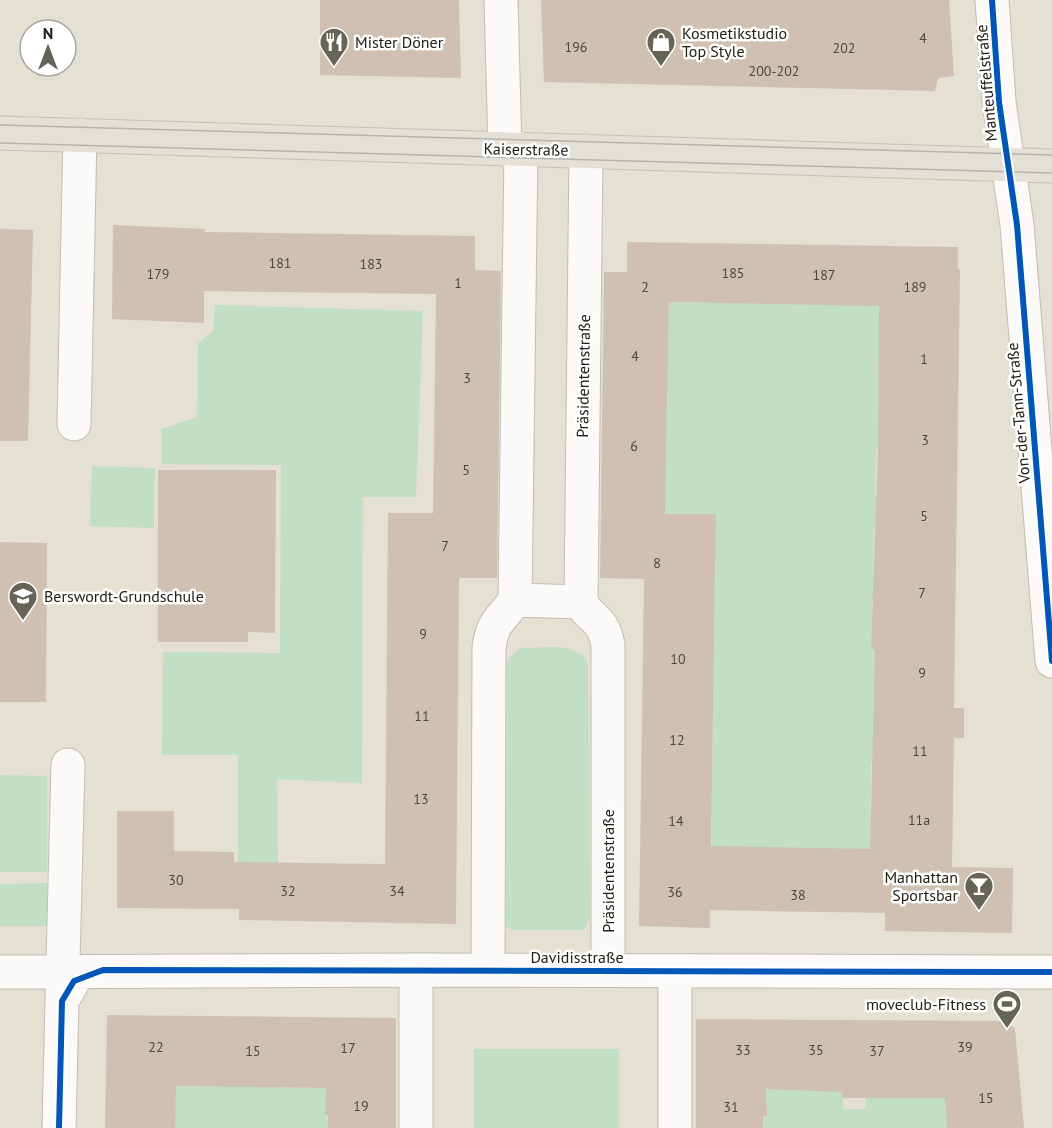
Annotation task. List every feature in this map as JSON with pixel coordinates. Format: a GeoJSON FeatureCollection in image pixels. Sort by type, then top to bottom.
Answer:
{"type":"FeatureCollection","features":[{"type":"Feature","properties":{"kind":"main road","name":"Kaiserstraße"},"geometry":{"type":"LineString","coordinates":[[0,133],[1052,166]]}},
{"type":"Feature","properties":{"kind":"street"},"geometry":{"type":"LineString","coordinates":[[488,970],[489,648],[492,631],[498,618],[515,600],[513,148],[501,0]]}},
{"type":"Feature","properties":{"kind":"street","name":"Manteuffelstraße"},"geometry":{"type":"LineString","coordinates":[[992,0],[999,102],[1008,164]]}},
{"type":"Feature","properties":{"kind":"street"},"geometry":{"type":"LineString","coordinates":[[74,424],[80,135]]}},
{"type":"Feature","properties":{"kind":"street","name":"Präsidentenstraße"},"geometry":{"type":"LineString","coordinates":[[586,151],[580,602],[585,610],[603,625],[608,644],[608,970]]}},
{"type":"Feature","properties":{"kind":"street","name":"Von-der-Tann-Straße"},"geometry":{"type":"LineString","coordinates":[[1008,164],[1017,225],[1052,661]]}},
{"type":"Feature","properties":{"kind":"street"},"geometry":{"type":"LineString","coordinates":[[515,600],[580,602]]}},
{"type":"Feature","properties":{"kind":"street"},"geometry":{"type":"LineString","coordinates":[[59,1128],[68,765]]}},
{"type":"Feature","properties":{"kind":"street","name":"Davidisstraße"},"geometry":{"type":"LineString","coordinates":[[62,986],[103,970],[1052,972]]}},
{"type":"Feature","properties":{"kind":"street"},"geometry":{"type":"LineString","coordinates":[[416,970],[416,1128]]}},
{"type":"Feature","properties":{"kind":"street"},"geometry":{"type":"LineString","coordinates":[[675,971],[675,1128]]}},
{"type":"Feature","properties":{"kind":"street"},"geometry":{"type":"LineString","coordinates":[[8,972],[62,986]]}},
{"type":"Feature","properties":{"kind":"green space"},"geometry":{"type":"Polygon","coordinates":[[[669,302],[879,305],[879,343],[892,344],[879,367],[878,421],[891,449],[876,450],[875,496],[890,497],[890,526],[874,526],[873,574],[889,575],[889,602],[872,602],[871,649],[888,649],[877,681],[873,706],[876,731],[887,763],[871,763],[870,865],[711,874],[716,515],[665,514],[669,302]]]}},
{"type":"Feature","properties":{"kind":"green space"},"geometry":{"type":"Polygon","coordinates":[[[215,305],[423,311],[416,497],[363,497],[362,783],[277,779],[278,863],[238,862],[238,755],[162,755],[163,652],[280,653],[281,465],[162,464],[161,429],[197,417],[198,343],[213,331],[215,305]]]}},
{"type":"Feature","properties":{"kind":"green space"},"geometry":{"type":"Polygon","coordinates":[[[92,466],[155,468],[154,528],[90,526],[92,466]]]}},
{"type":"Feature","properties":{"kind":"green space"},"geometry":{"type":"Polygon","coordinates":[[[560,647],[569,649],[583,657],[588,664],[590,918],[584,930],[512,930],[506,926],[507,661],[517,650],[560,647]]]}},
{"type":"Feature","properties":{"kind":"green space"},"geometry":{"type":"Polygon","coordinates":[[[0,775],[47,776],[47,872],[0,872],[0,775]]]}},
{"type":"Feature","properties":{"kind":"green space"},"geometry":{"type":"Polygon","coordinates":[[[47,883],[47,926],[0,926],[0,884],[47,883]]]}},
{"type":"Feature","properties":{"kind":"green space"},"geometry":{"type":"Polygon","coordinates":[[[474,1049],[619,1049],[619,1128],[474,1128],[474,1049]]]}},
{"type":"Feature","properties":{"kind":"green space"},"geometry":{"type":"Polygon","coordinates":[[[169,1079],[185,1086],[280,1085],[281,1088],[322,1088],[323,1079],[334,1080],[326,1097],[328,1128],[175,1128],[169,1079]]]}},
{"type":"Feature","properties":{"kind":"green space"},"geometry":{"type":"Polygon","coordinates":[[[758,1081],[771,1081],[772,1090],[842,1082],[843,1109],[865,1109],[866,1098],[938,1083],[951,1111],[946,1112],[947,1128],[763,1128],[763,1116],[767,1116],[758,1081]]]}},
{"type":"Feature","properties":{"kind":"building"},"geometry":{"type":"Polygon","coordinates":[[[320,0],[459,0],[461,78],[320,75],[320,0]]]}},
{"type":"Feature","properties":{"kind":"building"},"geometry":{"type":"Polygon","coordinates":[[[541,0],[949,0],[954,76],[938,78],[935,91],[544,82],[541,0]]]}},
{"type":"Feature","properties":{"kind":"building"},"geometry":{"type":"Polygon","coordinates":[[[113,225],[205,229],[205,232],[475,236],[475,270],[501,271],[497,578],[459,578],[456,924],[239,920],[239,909],[117,908],[117,811],[174,811],[174,851],[234,852],[234,862],[385,864],[388,513],[433,513],[436,294],[204,291],[204,323],[112,319],[113,225]]]}},
{"type":"Feature","properties":{"kind":"building"},"geometry":{"type":"Polygon","coordinates":[[[0,229],[33,230],[28,441],[0,441],[0,229]]]}},
{"type":"Feature","properties":{"kind":"building"},"geometry":{"type":"Polygon","coordinates":[[[627,242],[958,247],[958,269],[960,269],[954,708],[964,708],[964,738],[954,738],[952,867],[1013,868],[1012,933],[885,931],[885,913],[710,910],[710,928],[639,926],[644,579],[600,578],[604,272],[627,272],[627,242]],[[669,302],[665,514],[716,514],[711,846],[870,849],[875,649],[871,649],[878,449],[879,306],[669,302]]]}},
{"type":"Feature","properties":{"kind":"building"},"geometry":{"type":"Polygon","coordinates":[[[158,470],[276,470],[275,633],[248,632],[248,642],[158,642],[158,470]]]}},
{"type":"Feature","properties":{"kind":"building","name":"Berswordt-Grundschule"},"geometry":{"type":"Polygon","coordinates":[[[0,542],[47,543],[46,702],[0,702],[0,542]]]}},
{"type":"Feature","properties":{"kind":"building"},"geometry":{"type":"Polygon","coordinates":[[[107,1015],[396,1018],[396,1128],[328,1128],[328,1115],[325,1115],[326,1088],[176,1086],[175,1128],[105,1128],[107,1015]]]}},
{"type":"Feature","properties":{"kind":"building"},"geometry":{"type":"Polygon","coordinates":[[[696,1019],[1005,1021],[1015,1029],[1024,1128],[947,1128],[945,1098],[842,1098],[842,1092],[766,1089],[767,1116],[763,1116],[763,1128],[696,1128],[696,1019]]]}},
{"type":"Feature","properties":{"kind":"tram line"},"geometry":{"type":"LineString","coordinates":[[0,125],[1052,155]]}},
{"type":"Feature","properties":{"kind":"tram line"},"geometry":{"type":"LineString","coordinates":[[0,143],[1052,173]]}},
{"type":"Feature","properties":{"kind":"cycle path"},"geometry":{"type":"LineString","coordinates":[[992,0],[999,102],[1017,225],[1052,661]]}},
{"type":"Feature","properties":{"kind":"cycle path"},"geometry":{"type":"LineString","coordinates":[[59,1128],[62,1001],[74,981],[103,970],[1052,972]]}},
{"type":"Feature","properties":{"kind":"place","name":"Mister Döner"},"geometry":{"type":"Point","coordinates":[334,68]}},
{"type":"Feature","properties":{"kind":"place","name":"Kosmetikstudio Top Style"},"geometry":{"type":"Point","coordinates":[661,68]}},
{"type":"Feature","properties":{"kind":"place","name":"Berswordt-Grundschule"},"geometry":{"type":"Point","coordinates":[23,622]}},
{"type":"Feature","properties":{"kind":"place","name":"Manhattan Sportsbar"},"geometry":{"type":"Point","coordinates":[979,912]}},
{"type":"Feature","properties":{"kind":"place","name":"moveclub-Fitness"},"geometry":{"type":"Point","coordinates":[1007,1030]}}]}
